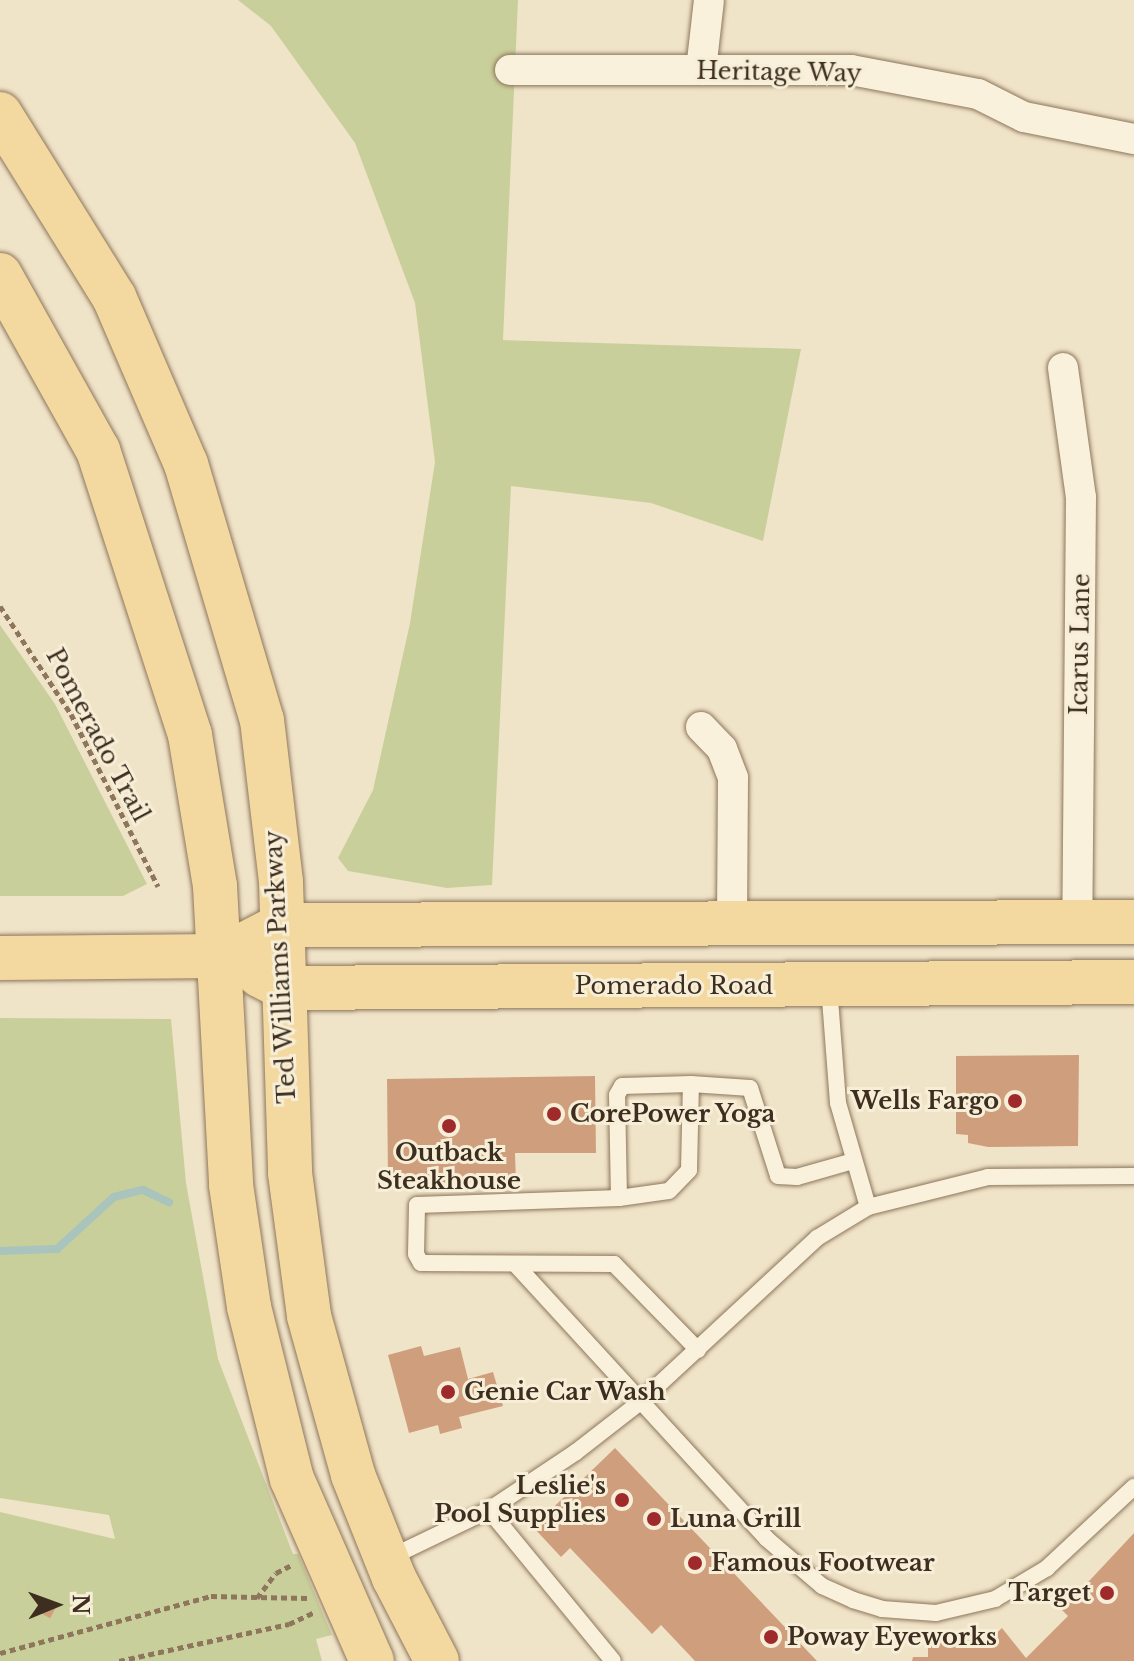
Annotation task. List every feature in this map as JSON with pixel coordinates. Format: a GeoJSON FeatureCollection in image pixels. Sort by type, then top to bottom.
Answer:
{"type":"FeatureCollection","features":[{"type":"Feature","properties":{"kind":"main road","name":"Ted Williams Parkway"},"geometry":{"type":"LineString","coordinates":[[0,114],[114,297],[186,464],[262,720],[282,925],[290,1173],[309,1316],[349,1461],[386,1559],[437,1661]]}},
{"type":"Feature","properties":{"kind":"main road"},"geometry":{"type":"LineString","coordinates":[[0,275],[98,450],[148,593],[190,735],[222,956],[238,1247],[279,1438],[326,1600],[372,1661]]}},
{"type":"Feature","properties":{"kind":"main road","name":"Pomerado Road"},"geometry":{"type":"LineString","coordinates":[[0,958],[222,956],[282,925],[732,926],[1134,922]]}},
{"type":"Feature","properties":{"kind":"main road","name":"Pomerado Road"},"geometry":{"type":"LineString","coordinates":[[222,956],[285,988],[1134,982]]}},
{"type":"Feature","properties":{"kind":"street"},"geometry":{"type":"LineString","coordinates":[[701,70],[709,0]]}},
{"type":"Feature","properties":{"kind":"street","name":"Heritage Way"},"geometry":{"type":"LineString","coordinates":[[510,70],[851,70],[978,94],[1024,117],[1134,139]]}},
{"type":"Feature","properties":{"kind":"street","name":"Icarus Lane"},"geometry":{"type":"LineString","coordinates":[[1063,368],[1081,497],[1077,922]]}},
{"type":"Feature","properties":{"kind":"street"},"geometry":{"type":"LineString","coordinates":[[701,727],[722,749],[733,778],[732,926]]}},
{"type":"Feature","properties":{"kind":"lane"},"geometry":{"type":"LineString","coordinates":[[829,986],[836,1087],[853,1161],[868,1207]]}},
{"type":"Feature","properties":{"kind":"lane"},"geometry":{"type":"LineString","coordinates":[[619,1198],[617,1095],[622,1086],[691,1084],[750,1088],[778,1176],[797,1177],[853,1161]]}},
{"type":"Feature","properties":{"kind":"lane"},"geometry":{"type":"LineString","coordinates":[[691,1084],[691,1156],[681,1183],[653,1195],[619,1198],[417,1205],[416,1254],[421,1263],[517,1266],[614,1264],[698,1350]]}},
{"type":"Feature","properties":{"kind":"lane"},"geometry":{"type":"LineString","coordinates":[[386,1559],[489,1510],[639,1403],[817,1238],[868,1207],[988,1177],[1134,1176]]}},
{"type":"Feature","properties":{"kind":"lane"},"geometry":{"type":"LineString","coordinates":[[517,1266],[639,1403],[805,1572],[838,1594],[882,1609],[946,1612],[1015,1591],[1134,1487]]}},
{"type":"Feature","properties":{"kind":"lane"},"geometry":{"type":"LineString","coordinates":[[489,1510],[613,1661]]}},
{"type":"Feature","properties":{"kind":"path","name":"Pomerado Trail"},"geometry":{"type":"LineString","coordinates":[[0,606],[71,714],[158,886]]}},
{"type":"Feature","properties":{"kind":"path"},"geometry":{"type":"LineString","coordinates":[[257,1598],[276,1573],[297,1562]]}},
{"type":"Feature","properties":{"kind":"path"},"geometry":{"type":"LineString","coordinates":[[0,1653],[172,1604],[211,1596],[326,1600]]}},
{"type":"Feature","properties":{"kind":"path"},"geometry":{"type":"LineString","coordinates":[[119,1661],[289,1624],[326,1600]]}},
{"type":"Feature","properties":{"kind":"green space"},"geometry":{"type":"Polygon","coordinates":[[[238,0],[518,0],[503,340],[801,349],[763,541],[651,503],[511,486],[492,885],[447,888],[348,871],[338,858],[373,790],[410,623],[435,462],[415,303],[355,143],[271,26],[238,0]]]}},
{"type":"Feature","properties":{"kind":"green space"},"geometry":{"type":"Polygon","coordinates":[[[0,625],[55,704],[147,884],[123,896],[0,896],[0,625]]]}},
{"type":"Feature","properties":{"kind":"green space"},"geometry":{"type":"Polygon","coordinates":[[[0,1018],[171,1019],[186,1183],[218,1359],[293,1554],[298,1554],[332,1635],[316,1639],[322,1661],[0,1661],[0,1512],[115,1539],[109,1515],[0,1498],[0,1018]]]}},
{"type":"Feature","properties":{"kind":"building"},"geometry":{"type":"Polygon","coordinates":[[[1079,1055],[1078,1146],[988,1147],[968,1143],[968,1135],[956,1134],[956,1056],[1079,1055]]]}},
{"type":"Feature","properties":{"kind":"building"},"geometry":{"type":"Polygon","coordinates":[[[595,1076],[596,1153],[515,1153],[516,1182],[388,1183],[387,1079],[595,1076]]]}},
{"type":"Feature","properties":{"kind":"building","name":"Genie Car Wash"},"geometry":{"type":"Polygon","coordinates":[[[421,1346],[424,1356],[460,1347],[468,1379],[493,1372],[503,1406],[459,1417],[462,1428],[440,1434],[438,1425],[409,1433],[388,1355],[421,1346]]]}},
{"type":"Feature","properties":{"kind":"building"},"geometry":{"type":"Polygon","coordinates":[[[615,1448],[817,1661],[695,1661],[661,1625],[652,1634],[570,1548],[561,1557],[533,1527],[615,1448]]]}},
{"type":"Feature","properties":{"kind":"building","name":"Target"},"geometry":{"type":"Polygon","coordinates":[[[1134,1533],[1134,1661],[912,1661],[913,1657],[928,1657],[928,1640],[988,1641],[1002,1628],[1026,1658],[1068,1616],[1062,1610],[1134,1533]]]}},
{"type":"Feature","properties":{"kind":"building"},"geometry":{"type":"Polygon","coordinates":[[[44,1598],[57,1605],[50,1618],[37,1611],[44,1598]]]}},
{"type":"Feature","properties":{"kind":"waterway"},"geometry":{"type":"LineString","coordinates":[[0,1251],[57,1249],[114,1197],[143,1190],[169,1202]]}},
{"type":"Feature","properties":{"kind":"place","name":"Wells Fargo"},"geometry":{"type":"Point","coordinates":[1015,1101]}},
{"type":"Feature","properties":{"kind":"place","name":"CorePower Yoga"},"geometry":{"type":"Point","coordinates":[554,1114]}},
{"type":"Feature","properties":{"kind":"place","name":"Outback Steakhouse"},"geometry":{"type":"Point","coordinates":[449,1126]}},
{"type":"Feature","properties":{"kind":"place","name":"Genie Car Wash"},"geometry":{"type":"Point","coordinates":[448,1392]}},
{"type":"Feature","properties":{"kind":"place","name":"Leslie's Pool Supplies"},"geometry":{"type":"Point","coordinates":[622,1500]}},
{"type":"Feature","properties":{"kind":"place","name":"Luna Grill"},"geometry":{"type":"Point","coordinates":[654,1519]}},
{"type":"Feature","properties":{"kind":"place","name":"Famous Footwear"},"geometry":{"type":"Point","coordinates":[695,1563]}},
{"type":"Feature","properties":{"kind":"place","name":"Target"},"geometry":{"type":"Point","coordinates":[1107,1593]}},
{"type":"Feature","properties":{"kind":"place","name":"Poway Eyeworks"},"geometry":{"type":"Point","coordinates":[771,1637]}}]}
